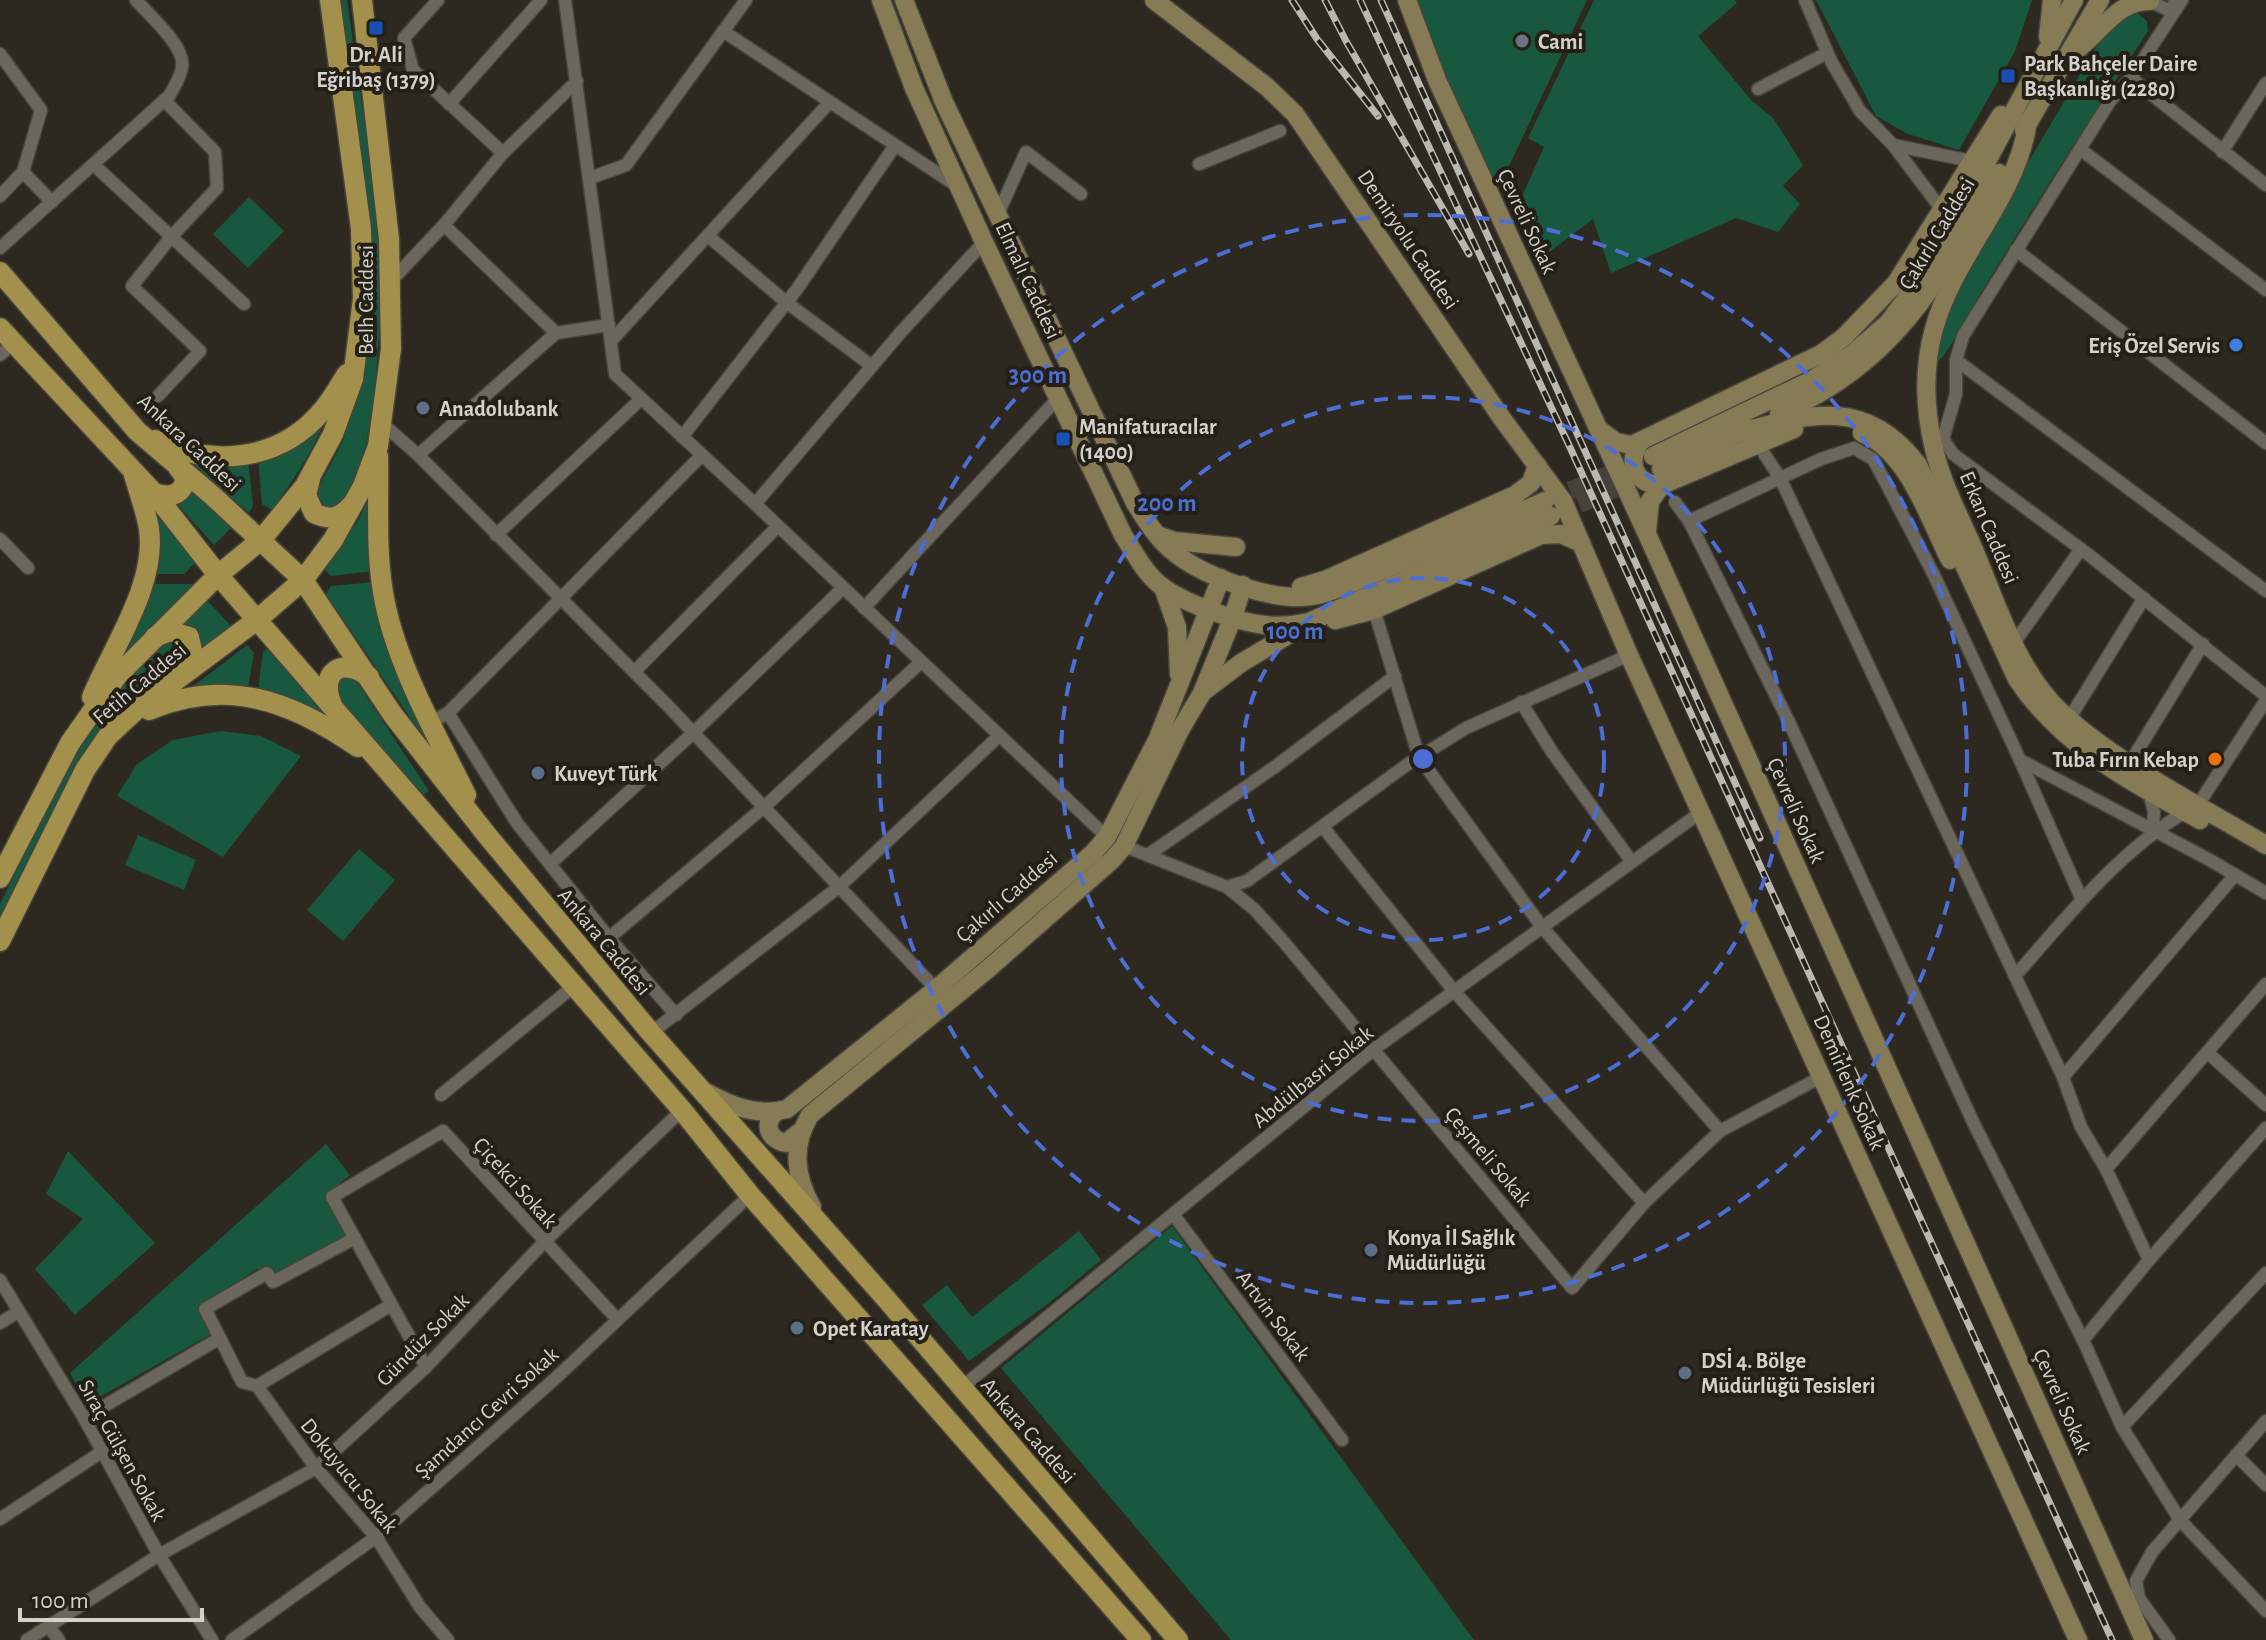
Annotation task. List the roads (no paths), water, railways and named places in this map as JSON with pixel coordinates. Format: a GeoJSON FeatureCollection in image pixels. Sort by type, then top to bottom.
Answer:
{"type":"FeatureCollection","features":[{"type":"Feature","properties":{"kind":"main road","name":"Belh Caddesi"},"geometry":{"type":"LineString","coordinates":[[261,540],[305,486],[333,434],[353,379],[358,353],[363,298],[361,229],[330,0]]}},
{"type":"Feature","properties":{"kind":"main road","name":"Belh Caddesi"},"geometry":{"type":"LineString","coordinates":[[303,580],[333,540],[355,502],[378,446],[391,349],[389,239],[362,0]]}},
{"type":"Feature","properties":{"kind":"main road","name":"Elmalı Caddesi"},"geometry":{"type":"LineString","coordinates":[[881,0],[914,88],[1123,535],[1142,565],[1163,587],[1233,617]]}},
{"type":"Feature","properties":{"kind":"main road","name":"Elmalı Caddesi"},"geometry":{"type":"LineString","coordinates":[[904,0],[934,81],[1135,503],[1156,534],[1181,557],[1221,578],[1251,588]]}},
{"type":"Feature","properties":{"kind":"main road","name":"Demiryolu Caddesi"},"geometry":{"type":"LineString","coordinates":[[1154,0],[1267,87],[1295,114],[1501,417],[1563,501],[1581,543]]}},
{"type":"Feature","properties":{"kind":"main road","name":"Çevreli Sokak"},"geometry":{"type":"LineString","coordinates":[[1407,0],[1437,80],[2129,1585],[2144,1640]]}},
{"type":"Feature","properties":{"kind":"main road"},"geometry":{"type":"LineString","coordinates":[[2046,49],[2052,0]]}},
{"type":"Feature","properties":{"kind":"main road","name":"Çakırlı Caddesi"},"geometry":{"type":"LineString","coordinates":[[1659,470],[1812,380],[1852,354],[1888,323],[1931,265],[2074,0]]}},
{"type":"Feature","properties":{"kind":"main road","name":"Çakırlı Caddesi"},"geometry":{"type":"LineString","coordinates":[[1659,470],[1820,394],[1861,365],[1898,331],[1943,273],[2100,0]]}},
{"type":"Feature","properties":{"kind":"main road"},"geometry":{"type":"LineString","coordinates":[[2066,59],[2125,6],[2149,0]]}},
{"type":"Feature","properties":{"kind":"main road"},"geometry":{"type":"LineString","coordinates":[[1598,428],[1616,442],[1632,445],[1821,354],[1844,337],[1896,283],[1996,121],[2024,89]]}},
{"type":"Feature","properties":{"kind":"main road","name":"Erkan Caddesi"},"geometry":{"type":"LineString","coordinates":[[2028,121],[2026,139],[2014,173],[1938,314],[1929,354],[1926,395],[1931,434],[1939,467],[2032,678],[2069,719],[2191,808]]}},
{"type":"Feature","properties":{"kind":"main road","name":"Ankara Caddesi"},"geometry":{"type":"LineString","coordinates":[[0,272],[137,431],[303,580],[423,756],[486,834],[651,1033],[1178,1640]]}},
{"type":"Feature","properties":{"kind":"main road"},"geometry":{"type":"LineString","coordinates":[[5,341],[154,493],[218,575],[682,1110],[750,1195],[1141,1640]]}},
{"type":"Feature","properties":{"kind":"main road"},"geometry":{"type":"LineString","coordinates":[[137,431],[167,446],[205,456],[242,457],[260,452],[301,431],[322,411],[358,353]]}},
{"type":"Feature","properties":{"kind":"main road","name":"Erkan Caddesi"},"geometry":{"type":"LineString","coordinates":[[1738,433],[1791,419],[1832,414],[1873,424],[1891,435],[1912,457],[1928,485],[2017,679],[2031,699],[2061,731],[2098,760],[2149,792],[2191,808],[2266,847]]}},
{"type":"Feature","properties":{"kind":"main road"},"geometry":{"type":"LineString","coordinates":[[1641,441],[1633,454],[1634,470],[1644,481],[1659,470],[1802,426],[1837,427],[1867,435],[1889,450],[1909,477],[1983,629],[2017,679]]}},
{"type":"Feature","properties":{"kind":"main road"},"geometry":{"type":"LineString","coordinates":[[378,446],[379,544],[384,602],[404,662],[440,718],[486,834]]}},
{"type":"Feature","properties":{"kind":"main road"},"geometry":{"type":"LineString","coordinates":[[1251,588],[1294,589],[1325,580],[1515,495],[1531,483],[1537,465]]}},
{"type":"Feature","properties":{"kind":"main road"},"geometry":{"type":"LineString","coordinates":[[77,732],[146,576],[150,555],[149,529],[131,467]]}},
{"type":"Feature","properties":{"kind":"main road"},"geometry":{"type":"LineString","coordinates":[[154,493],[170,496],[179,493],[186,478],[178,467]]}},
{"type":"Feature","properties":{"kind":"main road"},"geometry":{"type":"LineString","coordinates":[[1647,534],[1650,501],[1659,470]]}},
{"type":"Feature","properties":{"kind":"main road"},"geometry":{"type":"LineString","coordinates":[[311,475],[306,495],[314,513],[331,518],[339,516],[355,502]]}},
{"type":"Feature","properties":{"kind":"main road"},"geometry":{"type":"LineString","coordinates":[[1202,693],[1241,663],[1309,622],[1548,508],[1330,592],[1298,597],[1251,588]]}},
{"type":"Feature","properties":{"kind":"main road"},"geometry":{"type":"LineString","coordinates":[[1156,534],[1174,541],[1236,547]]}},
{"type":"Feature","properties":{"kind":"main road"},"geometry":{"type":"LineString","coordinates":[[1233,617],[1267,626],[1331,621],[1374,610],[1541,535],[1561,534],[1581,543]]}},
{"type":"Feature","properties":{"kind":"main road","name":"Fetih Caddesi"},"geometry":{"type":"LineString","coordinates":[[0,878],[7,849],[77,732],[117,676],[218,575],[261,540]]}},
{"type":"Feature","properties":{"kind":"main road","name":"Demirlenk Sokak"},"geometry":{"type":"LineString","coordinates":[[1581,543],[1629,655],[2078,1640]]}},
{"type":"Feature","properties":{"kind":"main road","name":"Çakırlı Caddesi"},"geometry":{"type":"LineString","coordinates":[[776,1112],[799,1102],[936,989],[1093,853],[1107,837],[1158,738],[1221,578]]}},
{"type":"Feature","properties":{"kind":"main road","name":"Fetih Caddesi"},"geometry":{"type":"LineString","coordinates":[[0,941],[85,770],[108,736],[303,580]]}},
{"type":"Feature","properties":{"kind":"main road"},"geometry":{"type":"LineString","coordinates":[[1163,587],[1177,627],[1177,689]]}},
{"type":"Feature","properties":{"kind":"main road","name":"Çakırlı Caddesi"},"geometry":{"type":"LineString","coordinates":[[801,1131],[810,1115],[988,969],[1124,846],[1180,730],[1202,693],[1233,617],[1251,588]]}},
{"type":"Feature","properties":{"kind":"main road"},"geometry":{"type":"LineString","coordinates":[[155,637],[170,631],[189,637],[190,660],[177,680]]}},
{"type":"Feature","properties":{"kind":"main road"},"geometry":{"type":"LineString","coordinates":[[332,706],[326,690],[326,681],[332,674],[350,666],[369,677]]}},
{"type":"Feature","properties":{"kind":"main road"},"geometry":{"type":"LineString","coordinates":[[127,719],[186,696],[205,693],[234,695],[273,703],[318,721],[382,764]]}},
{"type":"Feature","properties":{"kind":"main road"},"geometry":{"type":"LineString","coordinates":[[700,1088],[740,1108],[761,1113],[776,1112]]}},
{"type":"Feature","properties":{"kind":"main road"},"geometry":{"type":"LineString","coordinates":[[776,1112],[769,1118],[768,1125],[770,1134],[777,1142],[786,1143],[801,1131]]}},
{"type":"Feature","properties":{"kind":"main road"},"geometry":{"type":"LineString","coordinates":[[801,1131],[797,1172],[802,1190],[822,1228]]}},
{"type":"Feature","properties":{"kind":"street"},"geometry":{"type":"LineString","coordinates":[[0,248],[164,100],[178,80],[183,64],[181,51],[136,0]]}},
{"type":"Feature","properties":{"kind":"street"},"geometry":{"type":"LineString","coordinates":[[438,0],[404,38],[413,70],[503,153]]}},
{"type":"Feature","properties":{"kind":"street"},"geometry":{"type":"LineString","coordinates":[[449,104],[541,0]]}},
{"type":"Feature","properties":{"kind":"street"},"geometry":{"type":"LineString","coordinates":[[565,0],[615,374],[1107,837]]}},
{"type":"Feature","properties":{"kind":"street"},"geometry":{"type":"LineString","coordinates":[[590,178],[626,165],[746,0]]}},
{"type":"Feature","properties":{"kind":"street"},"geometry":{"type":"LineString","coordinates":[[1805,0],[1827,53],[1860,111],[1893,145],[1942,210]]}},
{"type":"Feature","properties":{"kind":"street"},"geometry":{"type":"LineString","coordinates":[[2149,0],[2166,9],[2177,3]]}},
{"type":"Feature","properties":{"kind":"street"},"geometry":{"type":"LineString","coordinates":[[2015,976],[2082,900],[2153,831],[2191,808],[2266,698],[2144,598],[1953,454],[1943,439],[1956,394],[1956,360],[1963,336],[2110,101],[2131,78],[2177,3]]}},
{"type":"Feature","properties":{"kind":"street"},"geometry":{"type":"LineString","coordinates":[[723,31],[960,188]]}},
{"type":"Feature","properties":{"kind":"street"},"geometry":{"type":"LineString","coordinates":[[1758,89],[1827,53]]}},
{"type":"Feature","properties":{"kind":"street"},"geometry":{"type":"LineString","coordinates":[[0,54],[41,110],[23,172],[0,196]]}},
{"type":"Feature","properties":{"kind":"street"},"geometry":{"type":"LineString","coordinates":[[2131,78],[2266,185]]}},
{"type":"Feature","properties":{"kind":"street"},"geometry":{"type":"LineString","coordinates":[[390,282],[444,225],[503,153],[577,81]]}},
{"type":"Feature","properties":{"kind":"street"},"geometry":{"type":"LineString","coordinates":[[2222,152],[2266,83]]}},
{"type":"Feature","properties":{"kind":"street"},"geometry":{"type":"LineString","coordinates":[[158,396],[200,351],[132,286],[171,237],[217,188],[215,152],[164,100]]}},
{"type":"Feature","properties":{"kind":"street"},"geometry":{"type":"LineString","coordinates":[[611,341],[829,103]]}},
{"type":"Feature","properties":{"kind":"street"},"geometry":{"type":"LineString","coordinates":[[1199,164],[1280,131]]}},
{"type":"Feature","properties":{"kind":"street"},"geometry":{"type":"LineString","coordinates":[[1893,145],[1971,161]]}},
{"type":"Feature","properties":{"kind":"street"},"geometry":{"type":"LineString","coordinates":[[682,437],[786,302],[894,147]]}},
{"type":"Feature","properties":{"kind":"street"},"geometry":{"type":"LineString","coordinates":[[2080,149],[2266,290]]}},
{"type":"Feature","properties":{"kind":"street"},"geometry":{"type":"LineString","coordinates":[[997,216],[1026,152],[1081,194]]}},
{"type":"Feature","properties":{"kind":"street"},"geometry":{"type":"LineString","coordinates":[[94,165],[244,304]]}},
{"type":"Feature","properties":{"kind":"street"},"geometry":{"type":"LineString","coordinates":[[23,172],[52,202]]}},
{"type":"Feature","properties":{"kind":"street"},"geometry":{"type":"LineString","coordinates":[[444,225],[556,333]]}},
{"type":"Feature","properties":{"kind":"street"},"geometry":{"type":"LineString","coordinates":[[708,236],[786,302],[872,366]]}},
{"type":"Feature","properties":{"kind":"street"},"geometry":{"type":"LineString","coordinates":[[755,504],[872,366],[984,242]]}},
{"type":"Feature","properties":{"kind":"street"},"geometry":{"type":"LineString","coordinates":[[2016,250],[2266,443]]}},
{"type":"Feature","properties":{"kind":"street"},"geometry":{"type":"LineString","coordinates":[[418,455],[556,333],[609,325]]}},
{"type":"Feature","properties":{"kind":"street"},"geometry":{"type":"LineString","coordinates":[[1956,360],[2266,591]]}},
{"type":"Feature","properties":{"kind":"street"},"geometry":{"type":"LineString","coordinates":[[864,608],[1059,397]]}},
{"type":"Feature","properties":{"kind":"street"},"geometry":{"type":"LineString","coordinates":[[496,535],[641,399]]}},
{"type":"Feature","properties":{"kind":"street"},"geometry":{"type":"LineString","coordinates":[[383,424],[418,455],[634,672],[936,989]]}},
{"type":"Feature","properties":{"kind":"street"},"geometry":{"type":"LineString","coordinates":[[1689,521],[1821,459],[1854,448],[1873,459],[1933,573],[2082,900]]}},
{"type":"Feature","properties":{"kind":"street"},"geometry":{"type":"LineString","coordinates":[[1763,452],[1780,478],[2063,1077],[2081,1127],[2106,1169],[2149,1260]]}},
{"type":"Feature","properties":{"kind":"street"},"geometry":{"type":"LineString","coordinates":[[676,1015],[609,938],[517,823],[440,718],[702,455]]}},
{"type":"Feature","properties":{"kind":"street"},"geometry":{"type":"LineString","coordinates":[[1675,502],[1689,521],[1788,720],[1974,1124],[2083,1340],[2122,1427],[2180,1520],[2266,1611]]}},
{"type":"Feature","properties":{"kind":"street"},"geometry":{"type":"LineString","coordinates":[[634,672],[778,526]]}},
{"type":"Feature","properties":{"kind":"street"},"geometry":{"type":"LineString","coordinates":[[0,539],[28,568]]}},
{"type":"Feature","properties":{"kind":"street"},"geometry":{"type":"LineString","coordinates":[[2014,643],[2081,549]]}},
{"type":"Feature","properties":{"kind":"street"},"geometry":{"type":"LineString","coordinates":[[551,863],[692,734],[843,588]]}},
{"type":"Feature","properties":{"kind":"street"},"geometry":{"type":"LineString","coordinates":[[2069,719],[2144,598]]}},
{"type":"Feature","properties":{"kind":"street"},"geometry":{"type":"LineString","coordinates":[[1374,610],[1419,757],[1542,927],[1720,1131]]}},
{"type":"Feature","properties":{"kind":"street"},"geometry":{"type":"LineString","coordinates":[[2130,763],[2203,644]]}},
{"type":"Feature","properties":{"kind":"street"},"geometry":{"type":"LineString","coordinates":[[1227,887],[1247,881],[1419,757],[1466,728],[1629,655]]}},
{"type":"Feature","properties":{"kind":"street"},"geometry":{"type":"LineString","coordinates":[[609,938],[764,807],[921,662]]}},
{"type":"Feature","properties":{"kind":"street"},"geometry":{"type":"LineString","coordinates":[[1148,855],[1276,766],[1395,676]]}},
{"type":"Feature","properties":{"kind":"street"},"geometry":{"type":"LineString","coordinates":[[1521,702],[1552,752],[1632,862]]}},
{"type":"Feature","properties":{"kind":"street"},"geometry":{"type":"LineString","coordinates":[[651,1033],[840,886],[999,736]]}},
{"type":"Feature","properties":{"kind":"street"},"geometry":{"type":"LineString","coordinates":[[2020,760],[2266,893]]}},
{"type":"Feature","properties":{"kind":"street"},"geometry":{"type":"LineString","coordinates":[[2149,792],[2154,812],[2153,831]]}},
{"type":"Feature","properties":{"kind":"street","name":"Abdülbasri Sokak"},"geometry":{"type":"LineString","coordinates":[[961,1388],[1373,1050],[1701,812]]}},
{"type":"Feature","properties":{"kind":"street"},"geometry":{"type":"LineString","coordinates":[[1323,827],[1454,991],[1644,1203]]}},
{"type":"Feature","properties":{"kind":"street","name":"Çeşmeli Sokak"},"geometry":{"type":"LineString","coordinates":[[1124,846],[1227,887],[1254,909],[1572,1288],[1644,1203],[1720,1131],[1821,1077]]}},
{"type":"Feature","properties":{"kind":"street"},"geometry":{"type":"LineString","coordinates":[[2063,1077],[2235,875]]}},
{"type":"Feature","properties":{"kind":"street"},"geometry":{"type":"LineString","coordinates":[[2106,1169],[2266,984]]}},
{"type":"Feature","properties":{"kind":"street"},"geometry":{"type":"LineString","coordinates":[[441,1095],[574,986]]}},
{"type":"Feature","properties":{"kind":"street"},"geometry":{"type":"LineString","coordinates":[[2208,1053],[2266,1105]]}},
{"type":"Feature","properties":{"kind":"street","name":"Gündüz Sokak"},"geometry":{"type":"LineString","coordinates":[[27,1640],[159,1555],[316,1468],[426,1367],[544,1242],[682,1110]]}},
{"type":"Feature","properties":{"kind":"street"},"geometry":{"type":"LineString","coordinates":[[2083,1340],[2266,1128]]}},
{"type":"Feature","properties":{"kind":"street","name":"Çiçekci Sokak"},"geometry":{"type":"LineString","coordinates":[[426,1367],[332,1197],[443,1131],[617,1319]]}},
{"type":"Feature","properties":{"kind":"street","name":"Şamdancı Cevri Sokak"},"geometry":{"type":"LineString","coordinates":[[232,1640],[376,1537],[558,1376],[750,1195]]}},
{"type":"Feature","properties":{"kind":"street","name":"Artvin Sokak"},"geometry":{"type":"LineString","coordinates":[[1173,1214],[1342,1440]]}},
{"type":"Feature","properties":{"kind":"street","name":"Dokuyucu Sokak"},"geometry":{"type":"LineString","coordinates":[[355,1238],[273,1282],[267,1273],[205,1309],[242,1382],[257,1386],[316,1468],[376,1537],[420,1607],[448,1640]]}},
{"type":"Feature","properties":{"kind":"street"},"geometry":{"type":"LineString","coordinates":[[2122,1427],[2266,1273]]}},
{"type":"Feature","properties":{"kind":"street","name":"Sıraç Gülşen Sokak"},"geometry":{"type":"LineString","coordinates":[[0,1280],[84,1418],[159,1555],[212,1640]]}},
{"type":"Feature","properties":{"kind":"street"},"geometry":{"type":"LineString","coordinates":[[257,1386],[391,1305]]}},
{"type":"Feature","properties":{"kind":"street"},"geometry":{"type":"LineString","coordinates":[[0,1323],[18,1312]]}},
{"type":"Feature","properties":{"kind":"street"},"geometry":{"type":"LineString","coordinates":[[84,1418],[220,1338]]}},
{"type":"Feature","properties":{"kind":"street"},"geometry":{"type":"LineString","coordinates":[[2169,1640],[2129,1585],[2152,1552],[2266,1421]]}},
{"type":"Feature","properties":{"kind":"street"},"geometry":{"type":"LineString","coordinates":[[0,1519],[103,1451]]}},
{"type":"Feature","properties":{"kind":"street"},"geometry":{"type":"LineString","coordinates":[[2236,1455],[2266,1485]]}},
{"type":"Feature","properties":{"kind":"street"},"geometry":{"type":"LineString","coordinates":[[48,1626],[59,1640]]}},
{"type":"Feature","properties":{"kind":"tunnel"},"geometry":{"type":"LineString","coordinates":[[1545,501],[1632,465]]}},
{"type":"Feature","properties":{"kind":"tunnel"},"geometry":{"type":"LineString","coordinates":[[1554,515],[1661,469]]}},
{"type":"Feature","properties":{"kind":"railway"},"geometry":{"type":"LineString","coordinates":[[1292,0],[1317,39],[1378,116]]}},
{"type":"Feature","properties":{"kind":"railway"},"geometry":{"type":"LineString","coordinates":[[1325,0],[1469,254]]}},
{"type":"Feature","properties":{"kind":"railway"},"geometry":{"type":"LineString","coordinates":[[1360,0],[1568,443],[2112,1640]]}},
{"type":"Feature","properties":{"kind":"railway"},"geometry":{"type":"LineString","coordinates":[[1381,0],[1760,838]]}},
{"type":"Feature","properties":{"kind":"place","name":"Dr. Ali Eğribaş (1379)"},"geometry":{"type":"Point","coordinates":[376,28]}},
{"type":"Feature","properties":{"kind":"place","name":"Cami"},"geometry":{"type":"Point","coordinates":[1522,41]}},
{"type":"Feature","properties":{"kind":"place","name":"Park Bahçeler Dai̇re Başkanlığı (2280)"},"geometry":{"type":"Point","coordinates":[2008,76]}},
{"type":"Feature","properties":{"kind":"place","name":"Eriş Özel Servis"},"geometry":{"type":"Point","coordinates":[2236,345]}},
{"type":"Feature","properties":{"kind":"place","name":"Anadolubank"},"geometry":{"type":"Point","coordinates":[423,408]}},
{"type":"Feature","properties":{"kind":"place","name":"Manifaturacılar (1400)"},"geometry":{"type":"Point","coordinates":[1063,439]}},
{"type":"Feature","properties":{"kind":"place","name":"Tuba Fırın Kebap"},"geometry":{"type":"Point","coordinates":[2215,759]}},
{"type":"Feature","properties":{"kind":"place","name":"Kuveyt Türk"},"geometry":{"type":"Point","coordinates":[538,773]}},
{"type":"Feature","properties":{"kind":"place","name":"Konya İl Sağlık Müdürlüğü"},"geometry":{"type":"Point","coordinates":[1371,1250]}},
{"type":"Feature","properties":{"kind":"place","name":"Opet Karatay"},"geometry":{"type":"Point","coordinates":[797,1328]}},
{"type":"Feature","properties":{"kind":"place","name":"DSİ 4. Bölge Müdürlüğü Tesisleri"},"geometry":{"type":"Point","coordinates":[1685,1373]}}]}
